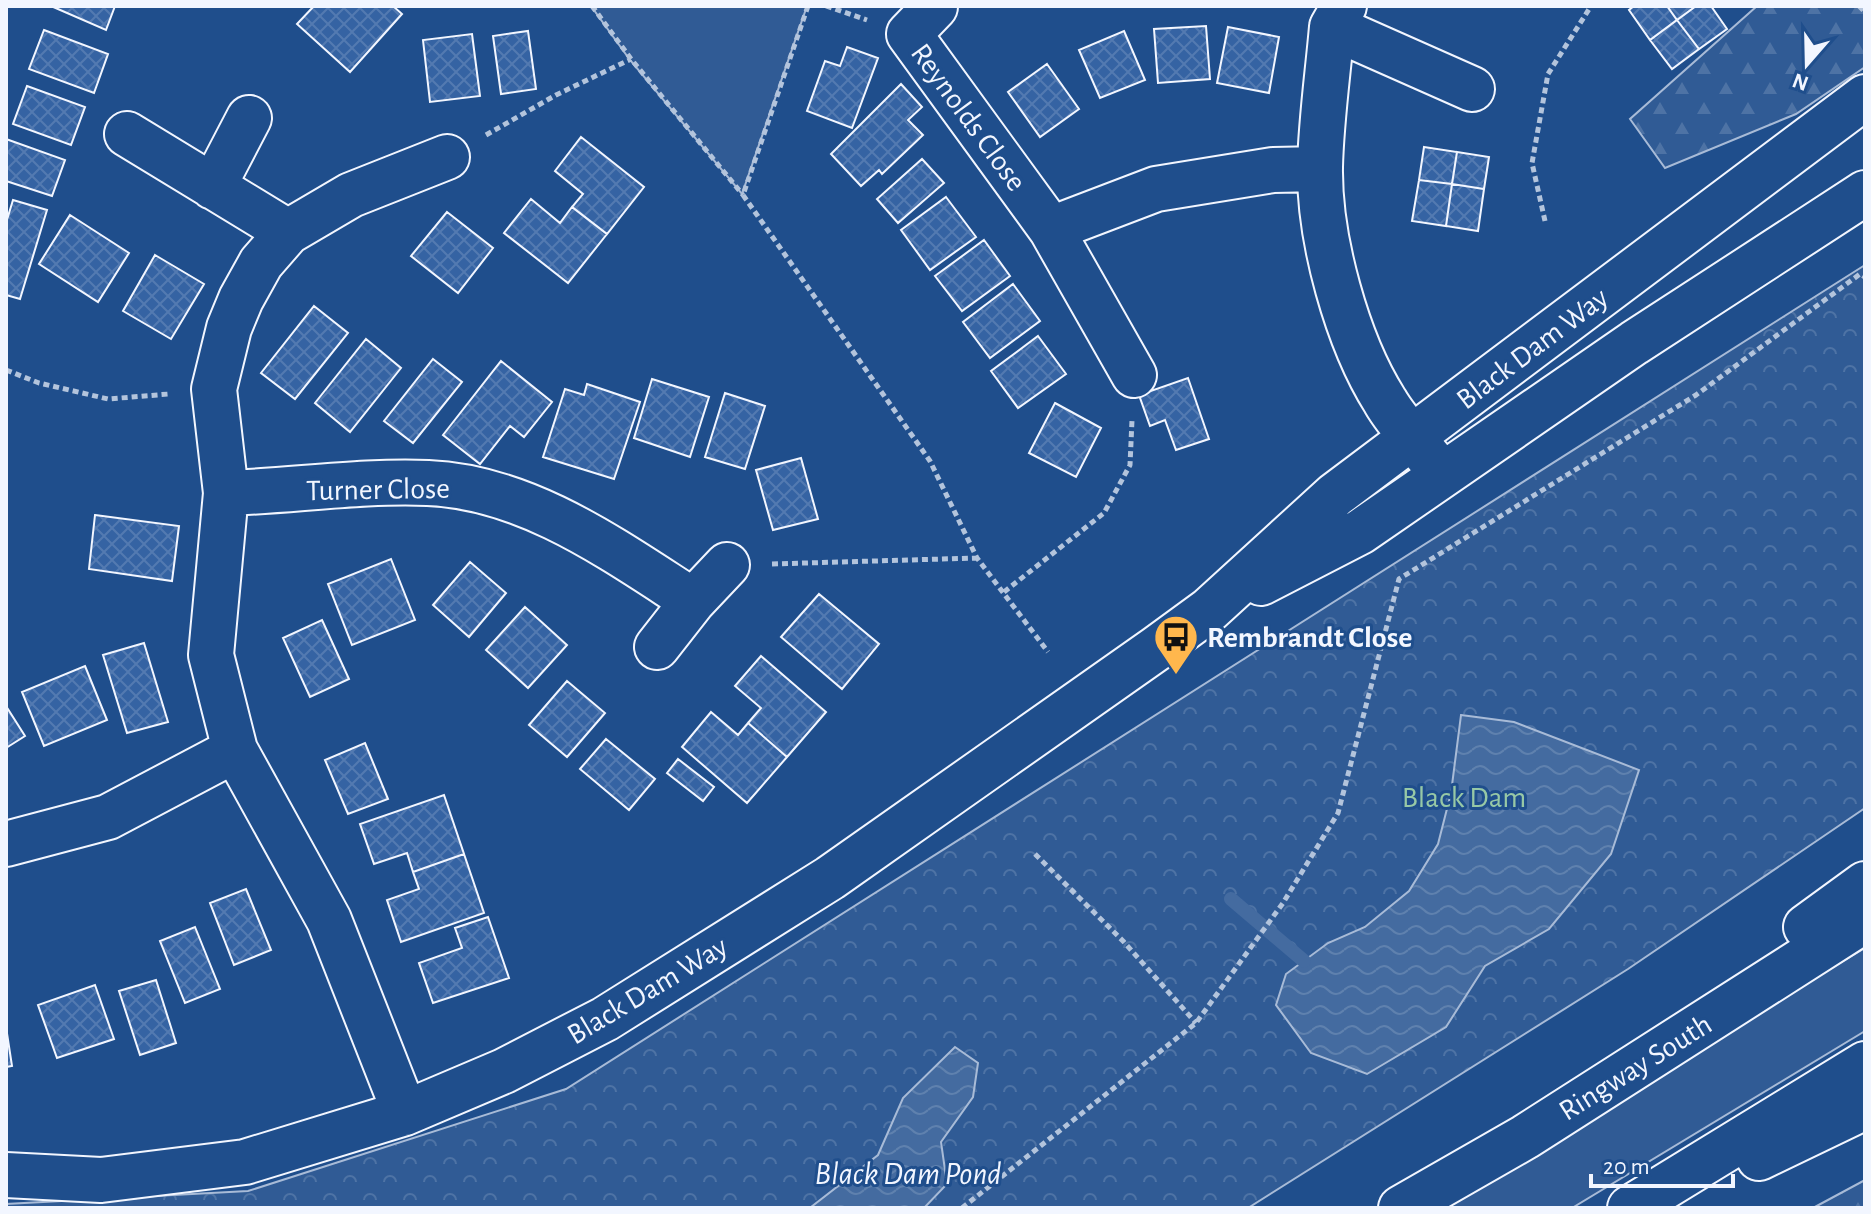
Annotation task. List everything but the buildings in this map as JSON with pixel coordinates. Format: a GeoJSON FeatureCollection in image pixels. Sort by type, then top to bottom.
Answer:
{"type":"FeatureCollection","features":[{"type":"Feature","properties":{"kind":"street","name":"Reynolds Close"},"geometry":{"type":"LineString","coordinates":[[935,7],[909,34],[1051,229],[1134,375]]}},
{"type":"Feature","properties":{"kind":"street"},"geometry":{"type":"LineString","coordinates":[[1443,477],[1385,402],[1355,342],[1338,289],[1320,169],[1338,16],[1472,89]]}},
{"type":"Feature","properties":{"kind":"street","name":"Black Dam Way"},"geometry":{"type":"LineString","coordinates":[[6,1175],[101,1180],[245,1162],[405,1113],[504,1071],[618,1010],[830,878],[1209,610],[1335,495],[1865,97]]}},
{"type":"Feature","properties":{"kind":"street"},"geometry":{"type":"LineString","coordinates":[[213,187],[249,118]]}},
{"type":"Feature","properties":{"kind":"street"},"geometry":{"type":"LineString","coordinates":[[127,134],[288,232]]}},
{"type":"Feature","properties":{"kind":"street"},"geometry":{"type":"LineString","coordinates":[[405,1113],[329,920],[235,750],[211,655],[226,493],[214,389],[241,299],[261,263],[288,232],[351,195],[447,157]]}},
{"type":"Feature","properties":{"kind":"street"},"geometry":{"type":"LineString","coordinates":[[1051,229],[1156,189],[1273,170],[1320,169]]}},
{"type":"Feature","properties":{"kind":"street","name":"Black Dam Way"},"geometry":{"type":"LineString","coordinates":[[1209,610],[1360,532],[1634,343],[1865,193]]}},
{"type":"Feature","properties":{"kind":"street","name":"Turner Close"},"geometry":{"type":"LineString","coordinates":[[226,493],[427,483],[463,488],[526,505],[558,520],[693,601]]}},
{"type":"Feature","properties":{"kind":"street"},"geometry":{"type":"LineString","coordinates":[[657,647],[693,601],[727,565]]}},
{"type":"Feature","properties":{"kind":"street"},"geometry":{"type":"LineString","coordinates":[[6,844],[108,817],[235,750]]}},
{"type":"Feature","properties":{"kind":"street"},"geometry":{"type":"LineString","coordinates":[[73,855],[108,817]]}},
{"type":"Feature","properties":{"kind":"street"},"geometry":{"type":"LineString","coordinates":[[1525,1137],[1865,884]]}},
{"type":"Feature","properties":{"kind":"street","name":"Ringway South"},"geometry":{"type":"LineString","coordinates":[[1401,1208],[1525,1137],[1865,920]]}},
{"type":"Feature","properties":{"kind":"street"},"geometry":{"type":"LineString","coordinates":[[1630,1208],[1865,1064]]}},
{"type":"Feature","properties":{"kind":"street"},"geometry":{"type":"LineString","coordinates":[[1658,1208],[1865,1107]]}},
{"type":"Feature","properties":{"kind":"path"},"geometry":{"type":"LineString","coordinates":[[592,6],[631,59],[743,195],[930,461],[977,558],[1048,652]]}},
{"type":"Feature","properties":{"kind":"path"},"geometry":{"type":"LineString","coordinates":[[743,195],[808,6]]}},
{"type":"Feature","properties":{"kind":"path"},"geometry":{"type":"LineString","coordinates":[[1545,221],[1532,163],[1548,74],[1591,6]]}},
{"type":"Feature","properties":{"kind":"path"},"geometry":{"type":"LineString","coordinates":[[447,157],[556,95],[631,59]]}},
{"type":"Feature","properties":{"kind":"path"},"geometry":{"type":"LineString","coordinates":[[962,1208],[1196,1023],[1283,903],[1338,813],[1399,579],[1696,395],[1860,274],[1865,277]]}},
{"type":"Feature","properties":{"kind":"path"},"geometry":{"type":"LineString","coordinates":[[6,370],[39,383],[108,399],[214,389]]}},
{"type":"Feature","properties":{"kind":"path"},"geometry":{"type":"LineString","coordinates":[[1004,592],[1104,513],[1130,465],[1134,375]]}},
{"type":"Feature","properties":{"kind":"path"},"geometry":{"type":"LineString","coordinates":[[727,565],[977,558]]}},
{"type":"Feature","properties":{"kind":"path"},"geometry":{"type":"LineString","coordinates":[[1035,854],[1123,941],[1196,1023]]}},
{"type":"Feature","properties":{"kind":"shaded area"},"geometry":{"type":"Polygon","coordinates":[[[591,6],[807,6],[742,194],[630,60],[591,6]]]}},
{"type":"Feature","properties":{"kind":"shaded area"},"geometry":{"type":"Polygon","coordinates":[[[1865,948],[1865,1031],[1572,1208],[1429,1208],[1865,948]]]}},
{"type":"Feature","properties":{"kind":"green space"},"geometry":{"type":"Polygon","coordinates":[[[1757,6],[1865,6],[1865,67],[1796,114],[1665,168],[1630,119],[1757,6]]]}},
{"type":"Feature","properties":{"kind":"green space","name":"Black Dam"},"geometry":{"type":"Polygon","coordinates":[[[1865,265],[1865,808],[1628,969],[1248,1208],[6,1208],[6,1204],[248,1191],[566,1089],[1865,265]]]}},
{"type":"Feature","properties":{"kind":"green space"},"geometry":{"type":"Polygon","coordinates":[[[1865,1180],[1865,1208],[1813,1208],[1865,1180]]]}},
{"type":"Feature","properties":{"kind":"water"},"geometry":{"type":"Polygon","coordinates":[[[1461,715],[1514,722],[1639,770],[1611,854],[1549,929],[1485,966],[1446,1027],[1367,1074],[1311,1053],[1276,1005],[1286,974],[1328,943],[1365,927],[1409,891],[1438,844],[1451,793],[1461,715]]]}},
{"type":"Feature","properties":{"kind":"water","name":"Black Dam Pond"},"geometry":{"type":"Polygon","coordinates":[[[955,1047],[978,1063],[973,1097],[941,1142],[947,1184],[924,1208],[802,1208],[811,1207],[878,1155],[903,1098],[955,1047]]]}},
{"type":"Feature","properties":{"kind":"waterway"},"geometry":{"type":"LineString","coordinates":[[1231,899],[1304,961]]}},
{"type":"Feature","properties":{"kind":"place","name":"Rembrandt Close"},"geometry":{"type":"Point","coordinates":[1176,676]}}]}
